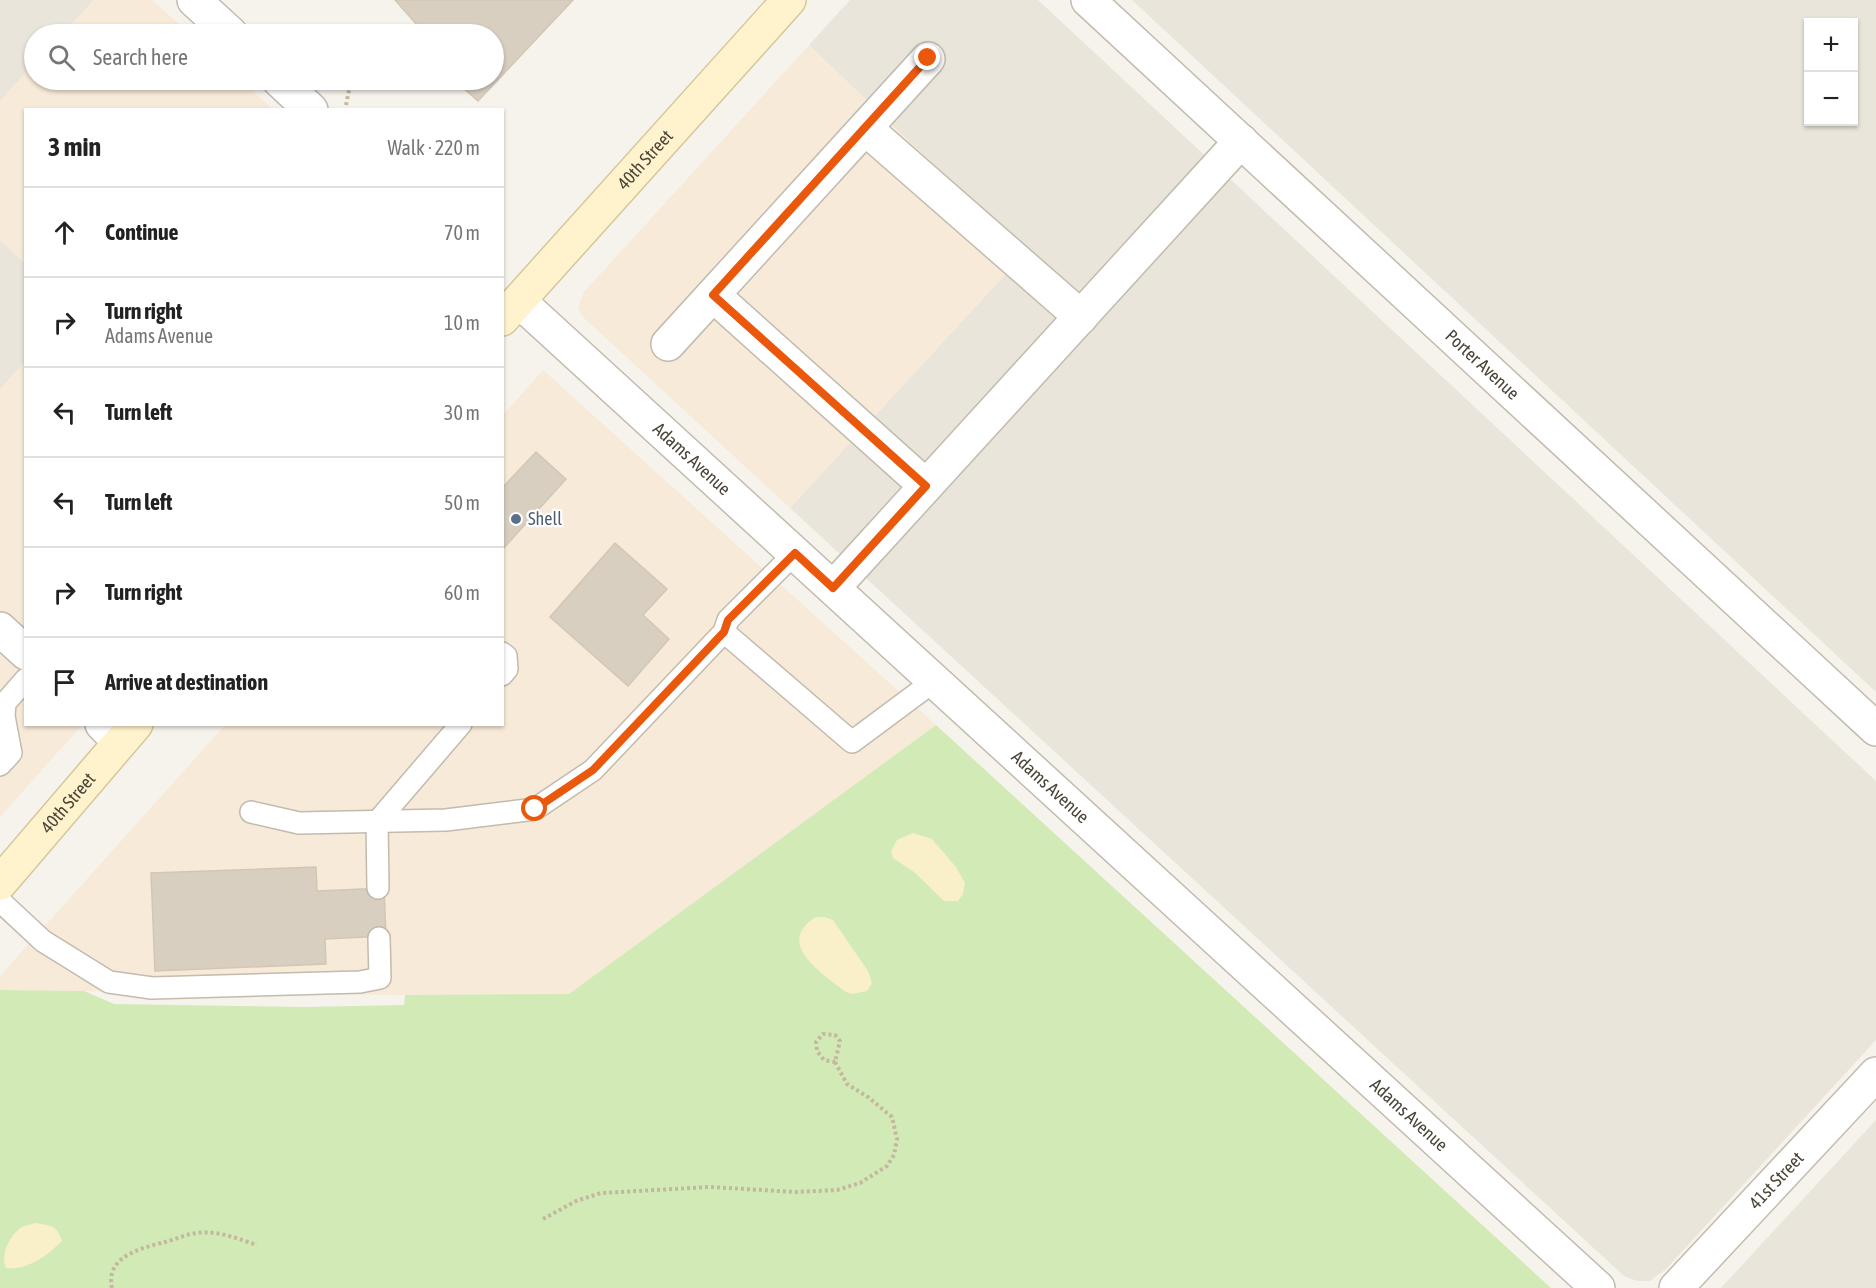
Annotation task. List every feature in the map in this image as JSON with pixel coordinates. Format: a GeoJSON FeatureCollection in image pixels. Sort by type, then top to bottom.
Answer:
{"type":"FeatureCollection","features":[{"type":"Feature","properties":{"kind":"main road","name":"40th Street"},"geometry":{"type":"LineString","coordinates":[[508,302],[789,0]]}},
{"type":"Feature","properties":{"kind":"main road","name":"40th Street"},"geometry":{"type":"LineString","coordinates":[[0,884],[120,730]]}},
{"type":"Feature","properties":{"kind":"street"},"geometry":{"type":"LineString","coordinates":[[194,0],[220,24]]}},
{"type":"Feature","properties":{"kind":"street","name":"Porter Avenue"},"geometry":{"type":"LineString","coordinates":[[1088,0],[1876,729]]}},
{"type":"Feature","properties":{"kind":"street"},"geometry":{"type":"LineString","coordinates":[[668,344],[928,58]]}},
{"type":"Feature","properties":{"kind":"street"},"geometry":{"type":"LineString","coordinates":[[290,90],[309,108]]}},
{"type":"Feature","properties":{"kind":"street"},"geometry":{"type":"LineString","coordinates":[[865,128],[1081,317]]}},
{"type":"Feature","properties":{"kind":"street"},"geometry":{"type":"LineString","coordinates":[[833,588],[1241,141]]}},
{"type":"Feature","properties":{"kind":"street"},"geometry":{"type":"LineString","coordinates":[[713,295],[926,486]]}},
{"type":"Feature","properties":{"kind":"street","name":"Adams Avenue"},"geometry":{"type":"LineString","coordinates":[[508,302],[795,553],[1598,1288]]}},
{"type":"Feature","properties":{"kind":"street"},"geometry":{"type":"LineString","coordinates":[[0,629],[24,650]]}},
{"type":"Feature","properties":{"kind":"street","name":"41st Street"},"geometry":{"type":"LineString","coordinates":[[1676,1288],[1876,1074]]}},
{"type":"Feature","properties":{"kind":"lane"},"geometry":{"type":"LineString","coordinates":[[251,812],[299,823],[446,820],[535,809],[593,770],[724,632],[728,620],[795,553]]}},
{"type":"Feature","properties":{"kind":"lane"},"geometry":{"type":"LineString","coordinates":[[724,632],[852,742],[934,681]]}},
{"type":"Feature","properties":{"kind":"lane"},"geometry":{"type":"LineString","coordinates":[[504,654],[507,669],[504,673]]}},
{"type":"Feature","properties":{"kind":"lane"},"geometry":{"type":"LineString","coordinates":[[0,765],[11,753],[4,716],[5,703],[24,681]]}},
{"type":"Feature","properties":{"kind":"lane"},"geometry":{"type":"LineString","coordinates":[[378,888],[376,822],[459,726]]}},
{"type":"Feature","properties":{"kind":"lane"},"geometry":{"type":"LineString","coordinates":[[0,901],[43,941],[109,982],[152,988],[360,981],[380,978],[379,938]]}},
{"type":"Feature","properties":{"kind":"path"},"geometry":{"type":"LineString","coordinates":[[345,108],[349,90]]}},
{"type":"Feature","properties":{"kind":"path"},"geometry":{"type":"LineString","coordinates":[[543,1219],[576,1201],[601,1193],[710,1187],[796,1192],[837,1190],[860,1183],[886,1166],[894,1155],[897,1139],[892,1117],[868,1097],[847,1084],[835,1062],[840,1041],[834,1035],[823,1034],[816,1041],[817,1051],[824,1060],[835,1062]]}},
{"type":"Feature","properties":{"kind":"path"},"geometry":{"type":"LineString","coordinates":[[112,1288],[111,1274],[116,1264],[137,1250],[198,1233],[232,1236],[257,1245]]}},
{"type":"Feature","properties":{"kind":"shaded area"},"geometry":{"type":"Polygon","coordinates":[[[0,0],[94,0],[71,24],[24,24],[24,75],[0,101],[0,0]]]}},
{"type":"Feature","properties":{"kind":"shaded area"},"geometry":{"type":"Polygon","coordinates":[[[94,0],[152,0],[179,24],[71,24],[94,0]]]}},
{"type":"Feature","properties":{"kind":"shaded area"},"geometry":{"type":"Polygon","coordinates":[[[850,0],[1038,0],[1876,781],[1876,1040],[1666,1269],[1650,1281],[1637,1281],[1624,1276],[790,508],[1025,253],[809,45],[850,0]]]}},
{"type":"Feature","properties":{"kind":"shaded area"},"geometry":{"type":"Polygon","coordinates":[[[1132,0],[1876,0],[1876,692],[1132,0]]]}},
{"type":"Feature","properties":{"kind":"shaded area"},"geometry":{"type":"Polygon","coordinates":[[[809,45],[1025,253],[790,508],[583,317],[578,308],[584,292],[809,45]]]}},
{"type":"Feature","properties":{"kind":"shaded area"},"geometry":{"type":"Polygon","coordinates":[[[24,75],[24,90],[251,90],[272,108],[24,108],[24,263],[0,240],[0,101],[24,75]]]}},
{"type":"Feature","properties":{"kind":"shaded area"},"geometry":{"type":"Polygon","coordinates":[[[0,240],[24,262],[24,363],[0,389],[0,240]]]}},
{"type":"Feature","properties":{"kind":"shaded area"},"geometry":{"type":"Polygon","coordinates":[[[24,363],[24,726],[81,726],[0,817],[0,389],[24,363]]]}},
{"type":"Feature","properties":{"kind":"shaded area"},"geometry":{"type":"Polygon","coordinates":[[[543,370],[936,725],[569,994],[405,995],[0,990],[0,976],[224,726],[504,726],[504,414],[543,370]]]}},
{"type":"Feature","properties":{"kind":"shaded area"},"geometry":{"type":"Polygon","coordinates":[[[1876,1120],[1876,1288],[1721,1288],[1876,1120]]]}},
{"type":"Feature","properties":{"kind":"green space"},"geometry":{"type":"Polygon","coordinates":[[[936,725],[1551,1288],[0,1288],[0,990],[84,991],[114,1004],[305,1007],[404,1005],[405,995],[569,994],[936,725]]]}},
{"type":"Feature","properties":{"kind":"sand"},"geometry":{"type":"Polygon","coordinates":[[[913,833],[932,839],[956,867],[965,883],[963,894],[958,901],[944,901],[914,872],[893,858],[891,851],[897,840],[913,833]]]}},
{"type":"Feature","properties":{"kind":"sand"},"geometry":{"type":"Polygon","coordinates":[[[816,917],[833,920],[868,971],[872,983],[867,991],[852,994],[846,992],[826,977],[807,958],[801,948],[799,937],[804,927],[816,917]]]}},
{"type":"Feature","properties":{"kind":"sand"},"geometry":{"type":"Polygon","coordinates":[[[36,1223],[53,1227],[62,1241],[50,1252],[29,1264],[6,1268],[4,1257],[10,1240],[22,1227],[36,1223]]]}},
{"type":"Feature","properties":{"kind":"building"},"geometry":{"type":"Polygon","coordinates":[[[395,0],[573,0],[504,73],[504,24],[416,24],[395,0]]]}},
{"type":"Feature","properties":{"kind":"building"},"geometry":{"type":"Polygon","coordinates":[[[465,90],[488,90],[478,101],[465,90]]]}},
{"type":"Feature","properties":{"kind":"building","name":"Shell"},"geometry":{"type":"Polygon","coordinates":[[[536,452],[566,479],[504,548],[504,486],[536,452]]]}},
{"type":"Feature","properties":{"kind":"building"},"geometry":{"type":"Polygon","coordinates":[[[615,543],[667,589],[643,615],[669,639],[628,686],[550,617],[615,543]]]}},
{"type":"Feature","properties":{"kind":"building"},"geometry":{"type":"Polygon","coordinates":[[[316,867],[317,891],[384,888],[386,936],[325,939],[326,964],[155,971],[151,873],[316,867]]]}},
{"type":"Feature","properties":{"kind":"place","name":"Shell"},"geometry":{"type":"Point","coordinates":[516,519]}},
{"type":"Feature","properties":{"kind":"route"},"geometry":{"type":"LineString","coordinates":[[535,809],[593,770],[724,632],[728,620],[795,553],[833,588],[926,486],[713,295],[928,58]]}}]}
